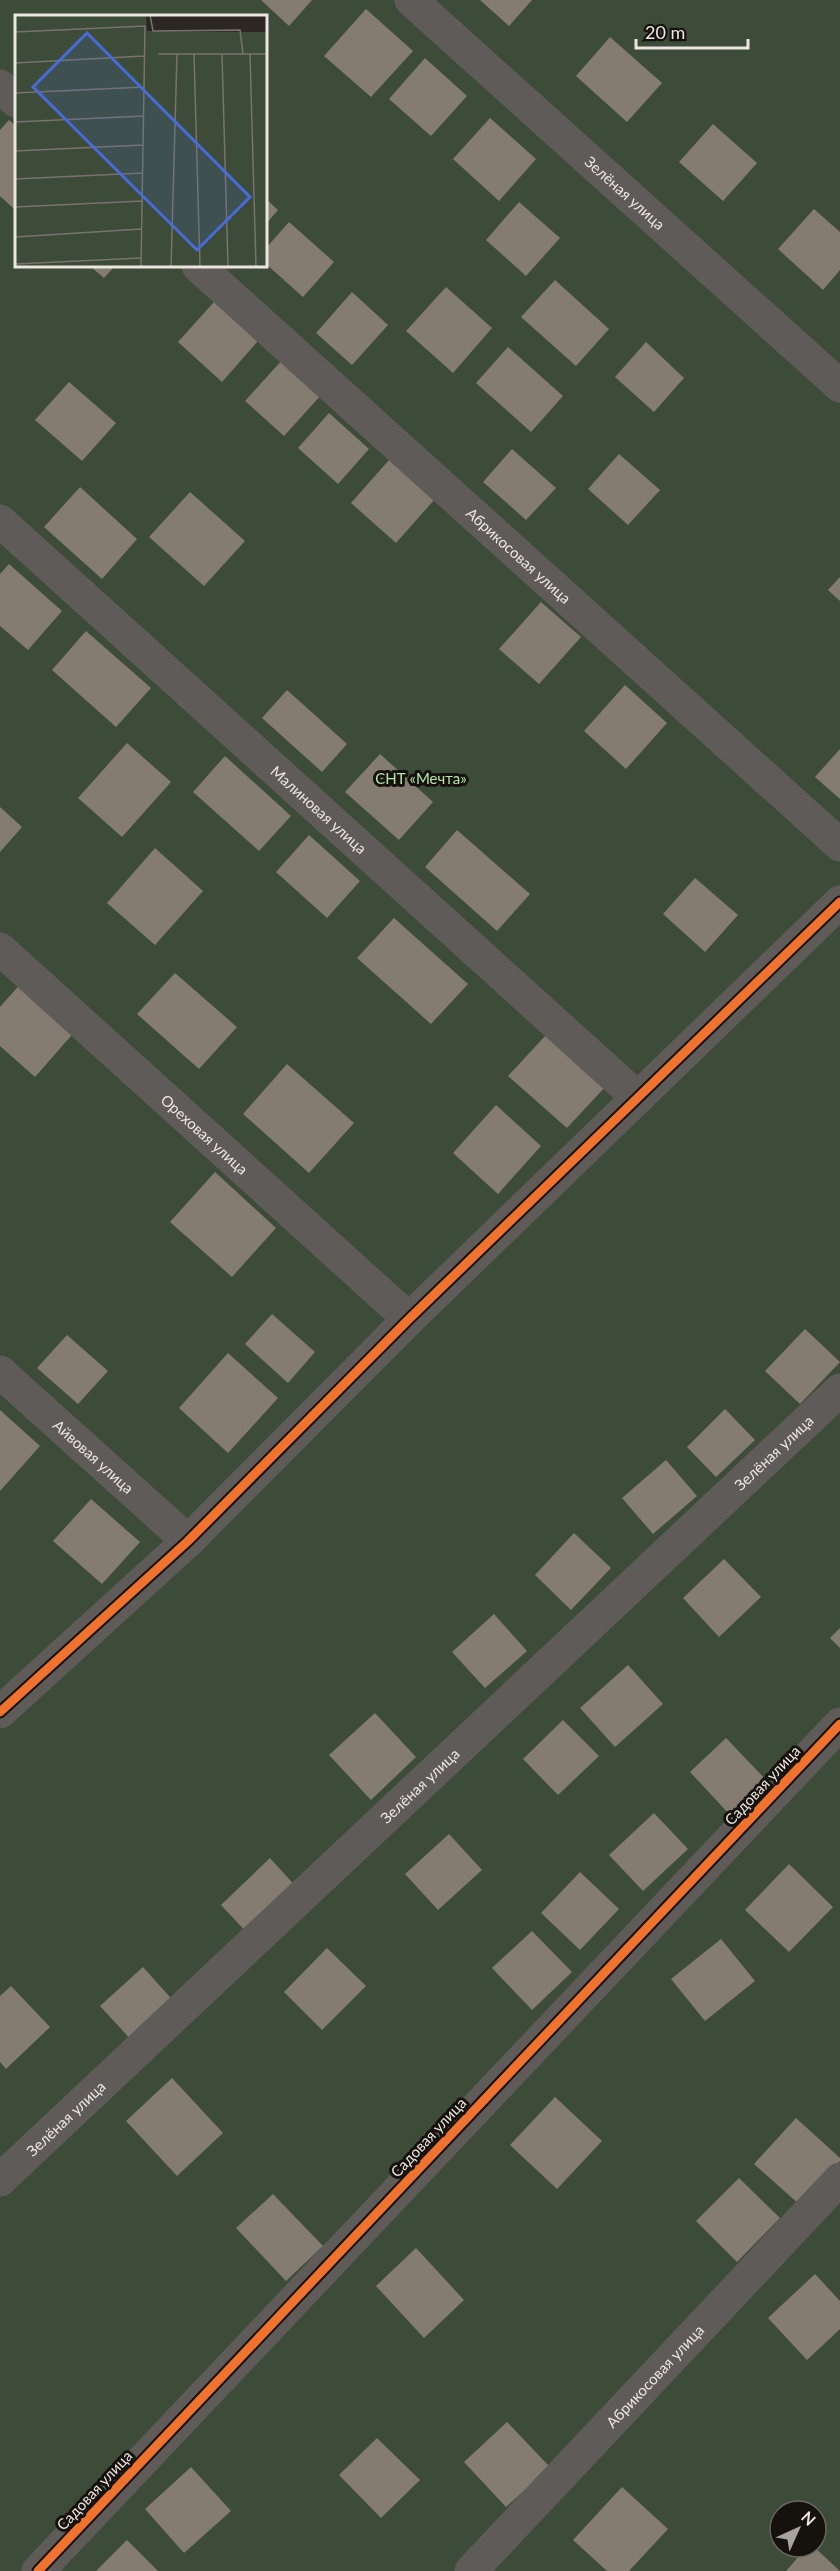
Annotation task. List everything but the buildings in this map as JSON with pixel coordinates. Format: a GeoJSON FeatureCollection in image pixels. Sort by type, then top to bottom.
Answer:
{"type":"FeatureCollection","features":[{"type":"Feature","properties":{"kind":"street","name":"Зелёная улица"},"geometry":{"type":"LineString","coordinates":[[411,0],[840,386]]}},
{"type":"Feature","properties":{"kind":"street"},"geometry":{"type":"LineString","coordinates":[[0,86],[15,100]]}},
{"type":"Feature","properties":{"kind":"street","name":"Абрикосовая улица"},"geometry":{"type":"LineString","coordinates":[[199,267],[840,845]]}},
{"type":"Feature","properties":{"kind":"street","name":"Малиновая улица"},"geometry":{"type":"LineString","coordinates":[[0,521],[638,1098]]}},
{"type":"Feature","properties":{"kind":"street"},"geometry":{"type":"LineString","coordinates":[[0,1712],[188,1541],[409,1319],[840,902]]}},
{"type":"Feature","properties":{"kind":"street","name":"Ореховая улица"},"geometry":{"type":"LineString","coordinates":[[0,949],[409,1319]]}},
{"type":"Feature","properties":{"kind":"street","name":"Айвовая улица"},"geometry":{"type":"LineString","coordinates":[[0,1372],[188,1541]]}},
{"type":"Feature","properties":{"kind":"street","name":"Зелёная улица"},"geometry":{"type":"LineString","coordinates":[[0,2180],[840,1390]]}},
{"type":"Feature","properties":{"kind":"street","name":"Садовая улица"},"geometry":{"type":"LineString","coordinates":[[38,2571],[840,1724]]}},
{"type":"Feature","properties":{"kind":"street","name":"Абрикосовая улица"},"geometry":{"type":"LineString","coordinates":[[471,2571],[840,2179]]}},
{"type":"Feature","properties":{"kind":"green space","name":"СНТ «Мечта»"},"geometry":{"type":"Polygon","coordinates":[[[0,0],[840,0],[840,2571],[0,2571],[0,0]]]}},
{"type":"Feature","properties":{"kind":"cycle path"},"geometry":{"type":"LineString","coordinates":[[0,1712],[188,1541],[409,1319],[840,902]]}},
{"type":"Feature","properties":{"kind":"cycle path"},"geometry":{"type":"LineString","coordinates":[[38,2571],[840,1724]]}}]}
